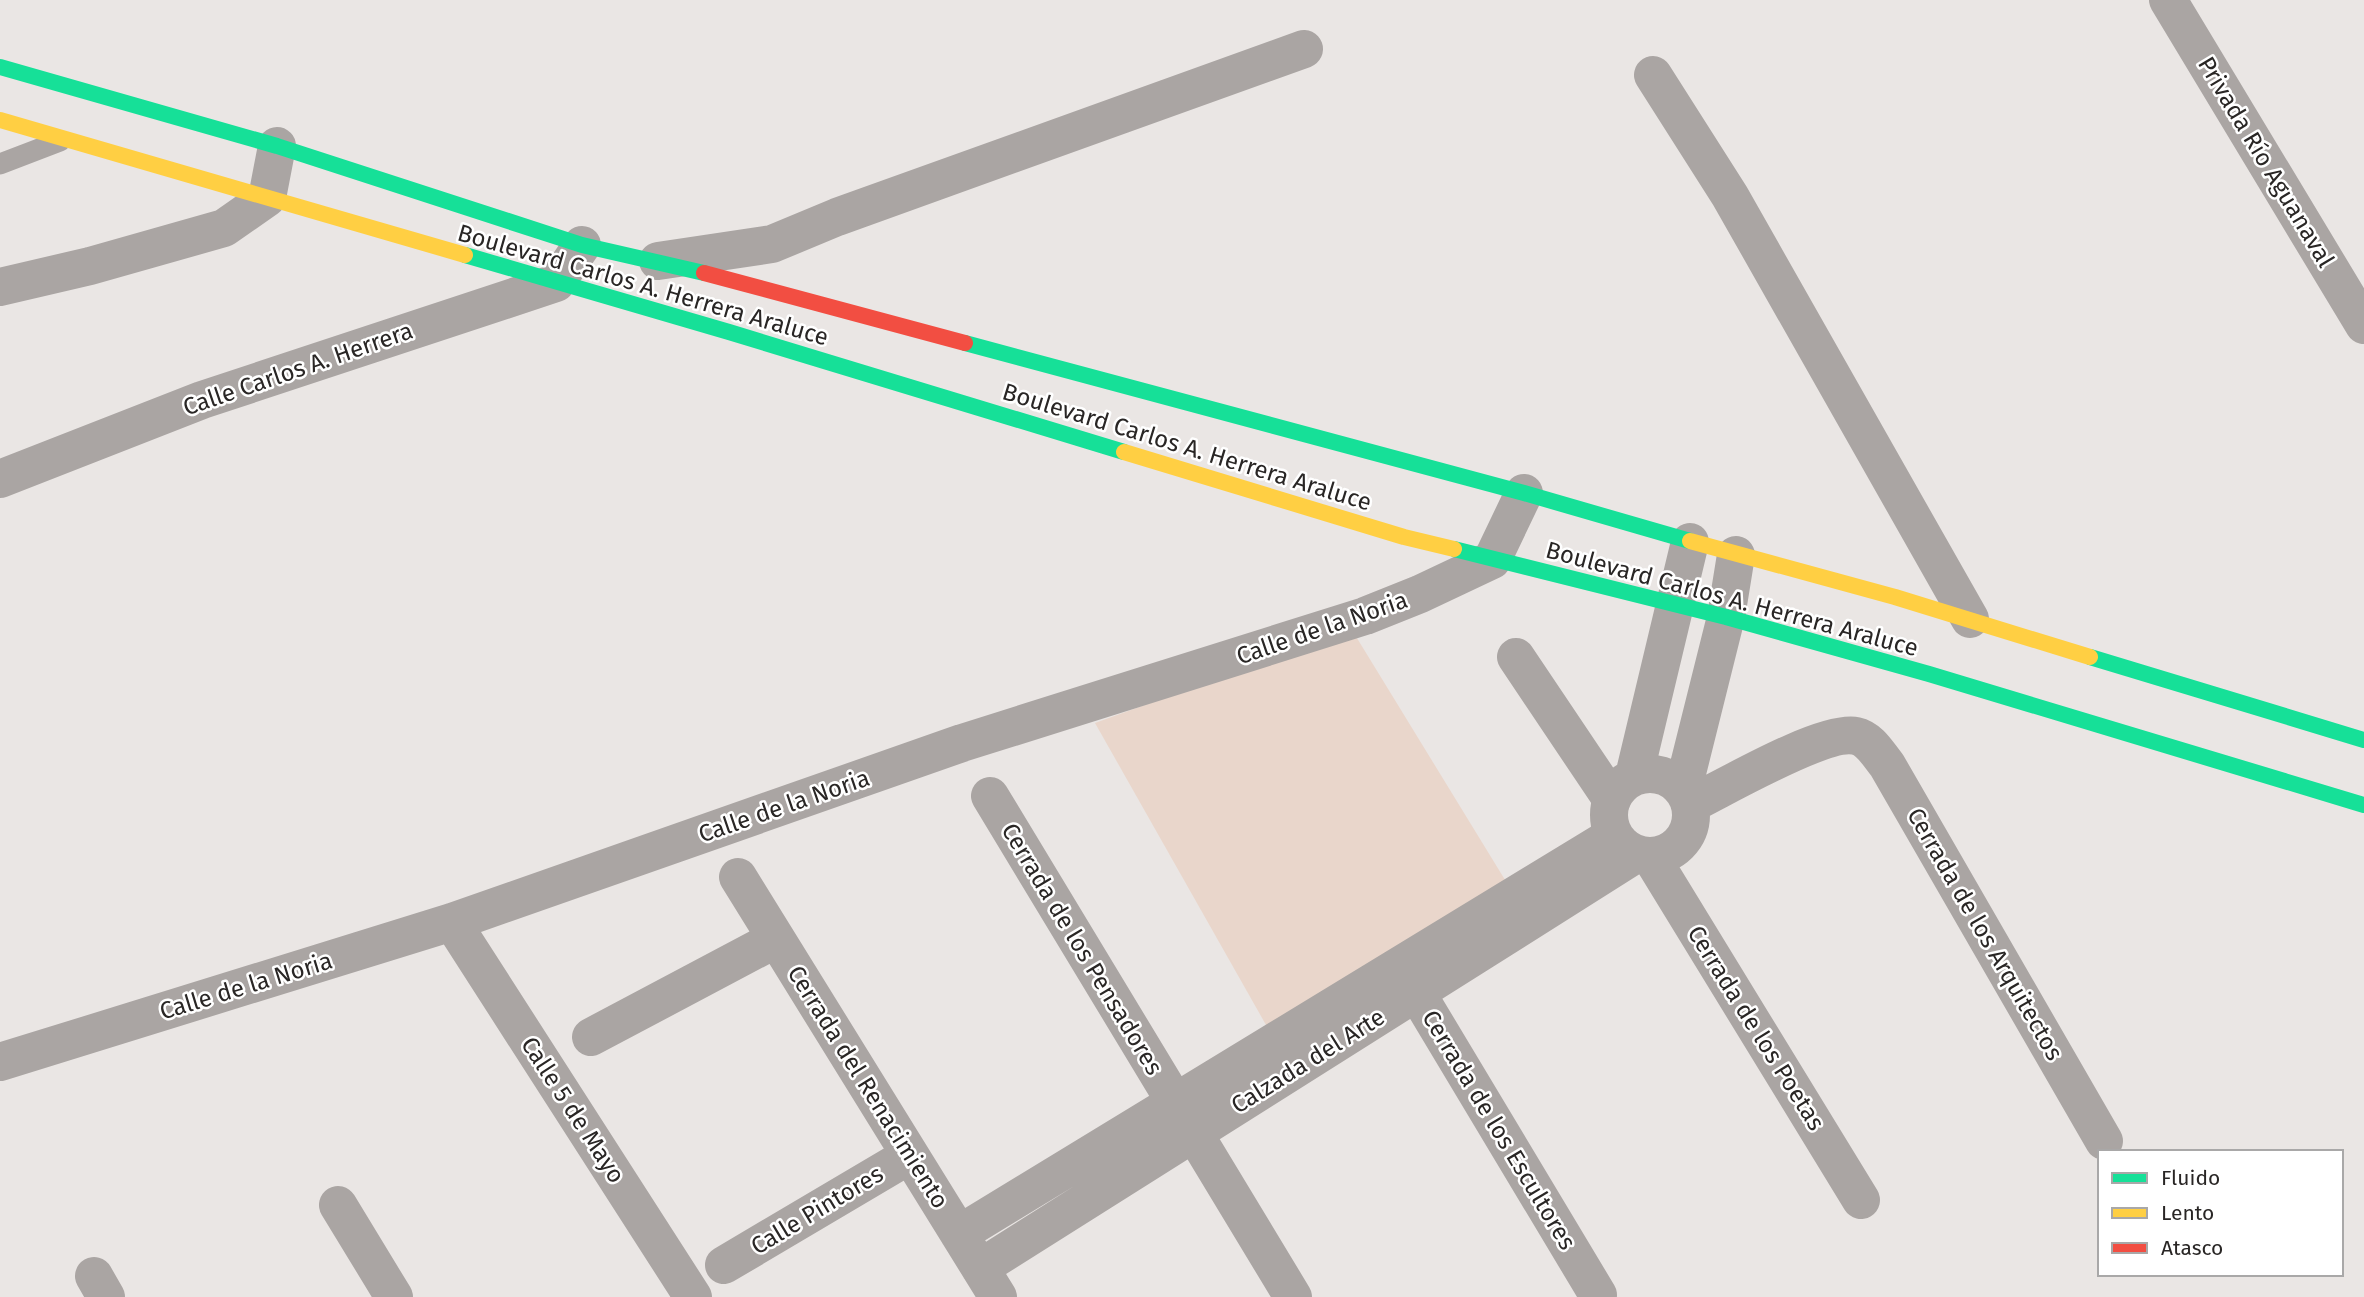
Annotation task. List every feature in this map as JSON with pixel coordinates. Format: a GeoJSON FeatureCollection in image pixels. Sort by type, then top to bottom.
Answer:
{"type":"FeatureCollection","features":[{"type":"Feature","properties":{"kind":"main road","name":"Boulevard Carlos A. Herrera Araluce"},"geometry":{"type":"LineString","coordinates":[[0,67],[277,146],[582,245],[658,261],[1524,493],[1735,555],[1970,619],[2364,740]]}},
{"type":"Feature","properties":{"kind":"main road","name":"Boulevard Carlos A. Herrera Araluce"},"geometry":{"type":"LineString","coordinates":[[0,120],[729,332],[1404,537],[1726,617],[1929,674],[2364,805]]}},
{"type":"Feature","properties":{"kind":"street","name":"Privada Río Aguanaval"},"geometry":{"type":"LineString","coordinates":[[2168,0],[2364,325]]}},
{"type":"Feature","properties":{"kind":"street"},"geometry":{"type":"LineString","coordinates":[[658,261],[772,244],[838,217],[1304,49]]}},
{"type":"Feature","properties":{"kind":"street"},"geometry":{"type":"LineString","coordinates":[[1653,75],[1730,196],[1970,619]]}},
{"type":"Feature","properties":{"kind":"street"},"geometry":{"type":"LineString","coordinates":[[0,287],[224,228],[267,198],[277,146]]}},
{"type":"Feature","properties":{"kind":"street"},"geometry":{"type":"LineString","coordinates":[[556,283],[582,245]]}},
{"type":"Feature","properties":{"kind":"street","name":"Calle Carlos A. Herrera"},"geometry":{"type":"LineString","coordinates":[[0,480],[202,400],[556,283]]}},
{"type":"Feature","properties":{"kind":"street"},"geometry":{"type":"LineString","coordinates":[[1492,560],[1524,493]]}},
{"type":"Feature","properties":{"kind":"street"},"geometry":{"type":"LineString","coordinates":[[1629,825],[1649,712],[1690,542]]}},
{"type":"Feature","properties":{"kind":"street"},"geometry":{"type":"LineString","coordinates":[[1687,797],[1699,727],[1726,617],[1735,555]]}},
{"type":"Feature","properties":{"kind":"street","name":"Calle de la Noria"},"geometry":{"type":"LineString","coordinates":[[0,1062],[452,922],[962,743],[1365,616],[1492,560]]}},
{"type":"Feature","properties":{"kind":"street","name":"Cerrada de los Poetas"},"geometry":{"type":"LineString","coordinates":[[1516,657],[1629,825],[1861,1200]]}},
{"type":"Feature","properties":{"kind":"street"},"geometry":{"type":"LineString","coordinates":[[1649,712],[1699,727]]}},
{"type":"Feature","properties":{"kind":"street","name":"Cerrada de los Arquitectos"},"geometry":{"type":"LineString","coordinates":[[1687,797],[1838,735],[1856,736],[1866,740],[1887,765],[2104,1141]]}},
{"type":"Feature","properties":{"kind":"street"},"geometry":{"type":"LineString","coordinates":[[1629,825],[1652,773],[1669,777],[1687,797]]}},
{"type":"Feature","properties":{"kind":"street","name":"Cerrada de los Pensadores"},"geometry":{"type":"LineString","coordinates":[[990,796],[1293,1297]]}},
{"type":"Feature","properties":{"kind":"street","name":"Calzada del Arte"},"geometry":{"type":"LineString","coordinates":[[959,1234],[1184,1118],[1408,979],[1629,825],[1669,853],[1684,841],[1691,823],[1687,797]]}},
{"type":"Feature","properties":{"kind":"street","name":"Cerrada del Renacimiento"},"geometry":{"type":"LineString","coordinates":[[738,877],[989,1282]]}},
{"type":"Feature","properties":{"kind":"street","name":"Calle 5 de Mayo"},"geometry":{"type":"LineString","coordinates":[[452,922],[693,1297]]}},
{"type":"Feature","properties":{"kind":"street"},"geometry":{"type":"LineString","coordinates":[[591,1037],[776,939]]}},
{"type":"Feature","properties":{"kind":"street","name":"Cerrada de los Escultores"},"geometry":{"type":"LineString","coordinates":[[1408,979],[1598,1295]]}},
{"type":"Feature","properties":{"kind":"street","name":"Calzada del Arte"},"geometry":{"type":"LineString","coordinates":[[989,1282],[1184,1118]]}},
{"type":"Feature","properties":{"kind":"street","name":"Calle Pintores"},"geometry":{"type":"LineString","coordinates":[[724,1265],[910,1155]]}},
{"type":"Feature","properties":{"kind":"street"},"geometry":{"type":"LineString","coordinates":[[338,1205],[394,1297]]}},
{"type":"Feature","properties":{"kind":"lane"},"geometry":{"type":"LineString","coordinates":[[0,164],[66,139]]}},
{"type":"Feature","properties":{"kind":"shaded area"},"geometry":{"type":"Polygon","coordinates":[[[1352,630],[1510,888],[1270,1032],[1095,723],[1352,630]]]}},
{"type":"Feature","properties":{"kind":"traffic: fast"},"geometry":{"type":"LineString","coordinates":[[0,67],[277,146],[582,245],[704,273]]}},
{"type":"Feature","properties":{"kind":"traffic: fast"},"geometry":{"type":"LineString","coordinates":[[465,255],[1124,452]]}},
{"type":"Feature","properties":{"kind":"traffic: fast"},"geometry":{"type":"LineString","coordinates":[[965,343],[1524,493],[1690,541]]}},
{"type":"Feature","properties":{"kind":"traffic: fast"},"geometry":{"type":"LineString","coordinates":[[1454,549],[1726,617],[1929,674],[2364,805]]}},
{"type":"Feature","properties":{"kind":"traffic: fast"},"geometry":{"type":"LineString","coordinates":[[2090,657],[2364,740]]}},
{"type":"Feature","properties":{"kind":"traffic: slow"},"geometry":{"type":"LineString","coordinates":[[0,120],[465,255]]}},
{"type":"Feature","properties":{"kind":"traffic: slow"},"geometry":{"type":"LineString","coordinates":[[1124,452],[1404,537],[1454,549]]}},
{"type":"Feature","properties":{"kind":"traffic: slow"},"geometry":{"type":"LineString","coordinates":[[1690,541],[1895,597],[2090,657]]}},
{"type":"Feature","properties":{"kind":"traffic: jam"},"geometry":{"type":"LineString","coordinates":[[704,273],[965,343]]}}]}
